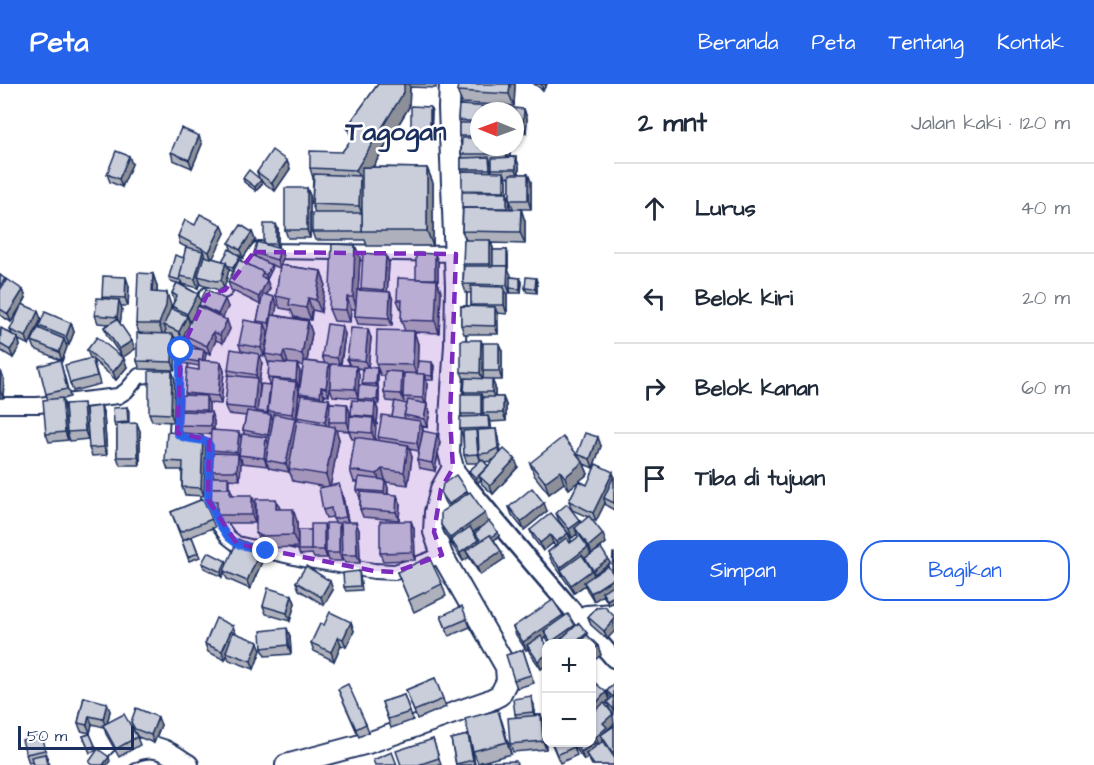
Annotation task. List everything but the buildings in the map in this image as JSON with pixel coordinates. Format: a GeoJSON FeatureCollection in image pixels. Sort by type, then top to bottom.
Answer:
{"type":"FeatureCollection","features":[{"type":"Feature","properties":{"kind":"main road"},"geometry":{"type":"LineString","coordinates":[[286,765],[369,743],[500,695],[507,681],[506,667],[442,555],[434,532],[435,512],[441,489],[453,468],[449,453],[455,345],[456,254],[450,143],[450,84]]}},
{"type":"Feature","properties":{"kind":"main road"},"geometry":{"type":"LineString","coordinates":[[116,765],[120,759],[137,749],[147,748],[164,751],[188,765]]}},
{"type":"Feature","properties":{"kind":"street"},"geometry":{"type":"LineString","coordinates":[[442,555],[394,572],[374,571],[303,559],[237,544],[228,537],[219,524],[208,500],[210,446],[201,439],[182,438],[177,433],[181,350],[187,333],[207,295],[225,290],[246,260],[259,249],[456,254]]}},
{"type":"Feature","properties":{"kind":"street"},"geometry":{"type":"LineString","coordinates":[[0,405],[38,405],[118,396],[126,392],[134,380],[143,375],[180,372]]}},
{"type":"Feature","properties":{"kind":"street"},"geometry":{"type":"LineString","coordinates":[[453,468],[614,659]]}},
{"type":"Feature","properties":{"kind":"street"},"geometry":{"type":"LineString","coordinates":[[578,618],[586,613],[614,611]]}},
{"type":"Feature","properties":{"kind":"highlighted area"},"geometry":{"type":"Polygon","coordinates":[[[254,252],[456,254],[450,418],[453,468],[441,489],[434,532],[442,555],[395,572],[374,571],[237,544],[208,500],[209,440],[177,433],[181,350],[207,295],[225,290],[254,252]]]}},
{"type":"Feature","properties":{"kind":"district","name":"Tagogan"},"geometry":{"type":"Point","coordinates":[396,132]}},
{"type":"Feature","properties":{"kind":"route"},"geometry":{"type":"LineString","coordinates":[[181,350],[177,433],[182,438],[201,439],[210,446],[208,500],[228,537],[237,544],[266,551]]}}]}
